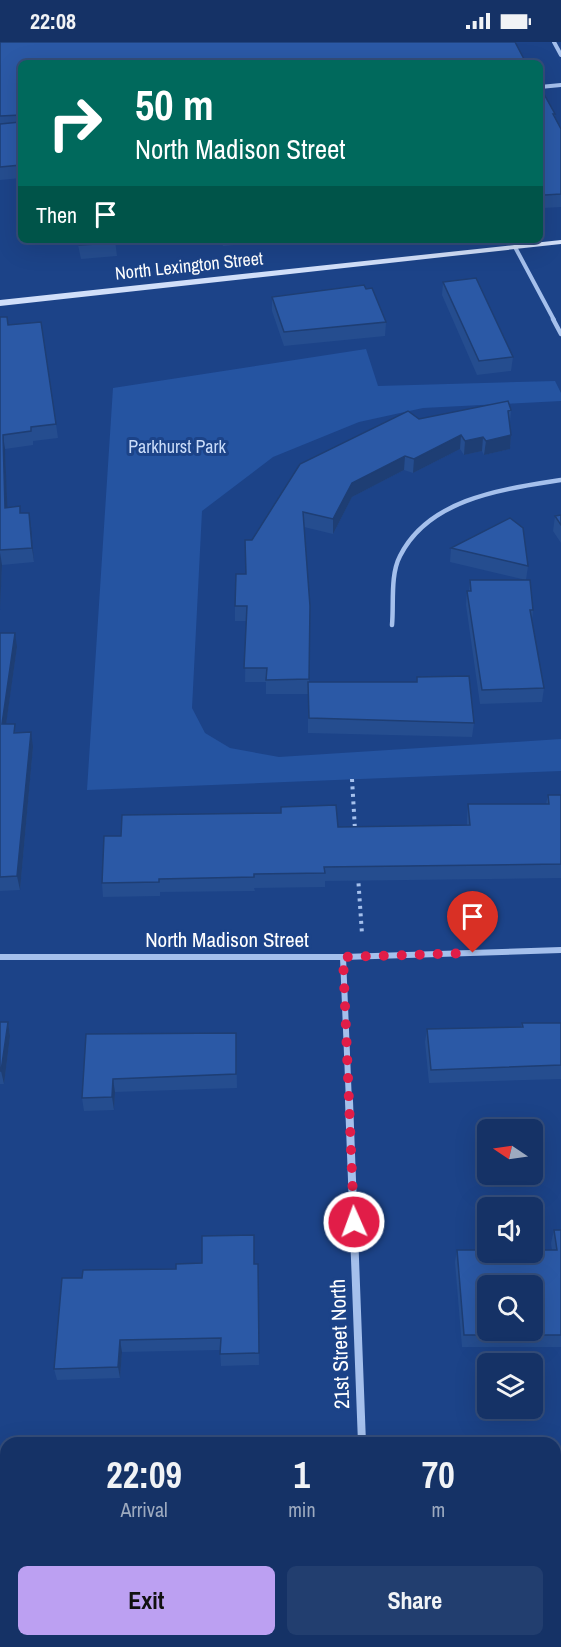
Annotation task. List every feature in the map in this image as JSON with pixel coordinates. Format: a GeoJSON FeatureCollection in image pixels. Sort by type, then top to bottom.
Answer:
{"type":"FeatureCollection","features":[{"type":"Feature","properties":{"kind":"street"},"geometry":{"type":"LineString","coordinates":[[554,42],[561,55]]}},
{"type":"Feature","properties":{"kind":"street"},"geometry":{"type":"LineString","coordinates":[[543,87],[561,85]]}},
{"type":"Feature","properties":{"kind":"street","name":"North Lexington Street"},"geometry":{"type":"LineString","coordinates":[[0,303],[561,242]]}},
{"type":"Feature","properties":{"kind":"street"},"geometry":{"type":"LineString","coordinates":[[515,247],[561,334]]}},
{"type":"Feature","properties":{"kind":"street"},"geometry":{"type":"LineString","coordinates":[[392,626],[399,558],[430,519],[489,492],[561,480]]}},
{"type":"Feature","properties":{"kind":"street","name":"North Madison Street"},"geometry":{"type":"LineString","coordinates":[[0,957],[343,957],[561,950]]}},
{"type":"Feature","properties":{"kind":"street","name":"21st Street North"},"geometry":{"type":"LineString","coordinates":[[343,957],[362,1437]]}},
{"type":"Feature","properties":{"kind":"path"},"geometry":{"type":"LineString","coordinates":[[352,779],[356,838]]}},
{"type":"Feature","properties":{"kind":"path"},"geometry":{"type":"LineString","coordinates":[[358,873],[363,956]]}},
{"type":"Feature","properties":{"kind":"green space","name":"Parkhurst Park"},"geometry":{"type":"Polygon","coordinates":[[[366,349],[378,386],[555,381],[561,393],[561,401],[423,408],[359,422],[273,457],[202,511],[192,708],[205,733],[230,748],[279,757],[561,739],[561,771],[87,790],[113,388],[366,349]]]}},
{"type":"Feature","properties":{"kind":"building"},"geometry":{"type":"Polygon","coordinates":[[[0,42],[515,42],[524,60],[18,60],[18,115],[0,116],[0,42]]]}},
{"type":"Feature","properties":{"kind":"building"},"geometry":{"type":"Polygon","coordinates":[[[543,92],[561,129],[561,194],[545,195],[543,191],[543,92]]]}},
{"type":"Feature","properties":{"kind":"building"},"geometry":{"type":"Polygon","coordinates":[[[18,122],[18,165],[0,167],[0,124],[18,122]]]}},
{"type":"Feature","properties":{"kind":"building"},"geometry":{"type":"Polygon","coordinates":[[[79,243],[116,243],[79,245],[79,243]]]}},
{"type":"Feature","properties":{"kind":"building"},"geometry":{"type":"Polygon","coordinates":[[[476,278],[513,357],[479,361],[443,282],[476,278]]]}},
{"type":"Feature","properties":{"kind":"building"},"geometry":{"type":"Polygon","coordinates":[[[364,285],[366,289],[372,288],[386,322],[284,332],[272,297],[364,285]]]}},
{"type":"Feature","properties":{"kind":"building"},"geometry":{"type":"Polygon","coordinates":[[[0,317],[7,317],[8,325],[41,322],[56,424],[31,427],[31,431],[3,435],[5,508],[20,506],[20,513],[29,513],[32,548],[0,550],[0,317]]]}},
{"type":"Feature","properties":{"kind":"building"},"geometry":{"type":"Polygon","coordinates":[[[508,401],[511,410],[508,411],[511,435],[486,441],[483,437],[465,441],[461,435],[414,459],[405,456],[352,483],[333,519],[303,512],[310,606],[309,679],[266,680],[267,668],[244,668],[247,606],[235,606],[236,574],[246,574],[245,540],[252,540],[300,464],[408,411],[419,419],[508,401]]]}},
{"type":"Feature","properties":{"kind":"building"},"geometry":{"type":"Polygon","coordinates":[[[561,515],[561,525],[555,516],[561,515]]]}},
{"type":"Feature","properties":{"kind":"building"},"geometry":{"type":"Polygon","coordinates":[[[510,518],[523,528],[528,566],[451,548],[510,518]]]}},
{"type":"Feature","properties":{"kind":"building"},"geometry":{"type":"Polygon","coordinates":[[[470,580],[530,580],[533,610],[530,610],[544,688],[482,690],[467,591],[471,591],[470,580]]]}},
{"type":"Feature","properties":{"kind":"building"},"geometry":{"type":"Polygon","coordinates":[[[0,633],[15,633],[2,724],[15,724],[14,733],[31,732],[17,876],[0,877],[0,633]]]}},
{"type":"Feature","properties":{"kind":"building"},"geometry":{"type":"Polygon","coordinates":[[[469,676],[474,723],[309,718],[308,682],[417,682],[417,677],[469,676]]]}},
{"type":"Feature","properties":{"kind":"building"},"geometry":{"type":"Polygon","coordinates":[[[548,795],[561,795],[561,864],[324,867],[325,873],[254,874],[254,877],[102,883],[104,836],[121,836],[122,815],[281,813],[281,807],[336,805],[338,827],[470,825],[468,804],[549,804],[548,795]]]}},
{"type":"Feature","properties":{"kind":"building"},"geometry":{"type":"Polygon","coordinates":[[[0,1022],[8,1022],[1,1071],[0,1071],[0,1022]]]}},
{"type":"Feature","properties":{"kind":"building"},"geometry":{"type":"Polygon","coordinates":[[[522,1023],[561,1023],[561,1065],[431,1070],[427,1029],[523,1027],[522,1023]]]}},
{"type":"Feature","properties":{"kind":"building"},"geometry":{"type":"Polygon","coordinates":[[[236,1033],[236,1074],[113,1079],[112,1097],[82,1098],[86,1034],[236,1033]]]}},
{"type":"Feature","properties":{"kind":"building"},"geometry":{"type":"Polygon","coordinates":[[[554,1230],[561,1230],[561,1335],[543,1335],[543,1275],[477,1275],[477,1335],[464,1335],[457,1250],[477,1250],[477,1263],[543,1263],[543,1250],[557,1250],[554,1230]]]}},
{"type":"Feature","properties":{"kind":"building"},"geometry":{"type":"Polygon","coordinates":[[[254,1235],[254,1264],[258,1264],[259,1353],[220,1354],[221,1338],[120,1340],[118,1367],[54,1369],[62,1278],[82,1278],[83,1270],[176,1269],[176,1264],[202,1263],[202,1236],[254,1235]]]}},
{"type":"Feature","properties":{"kind":"route"},"geometry":{"type":"LineString","coordinates":[[354,1222],[343,957],[473,953]]}}]}
